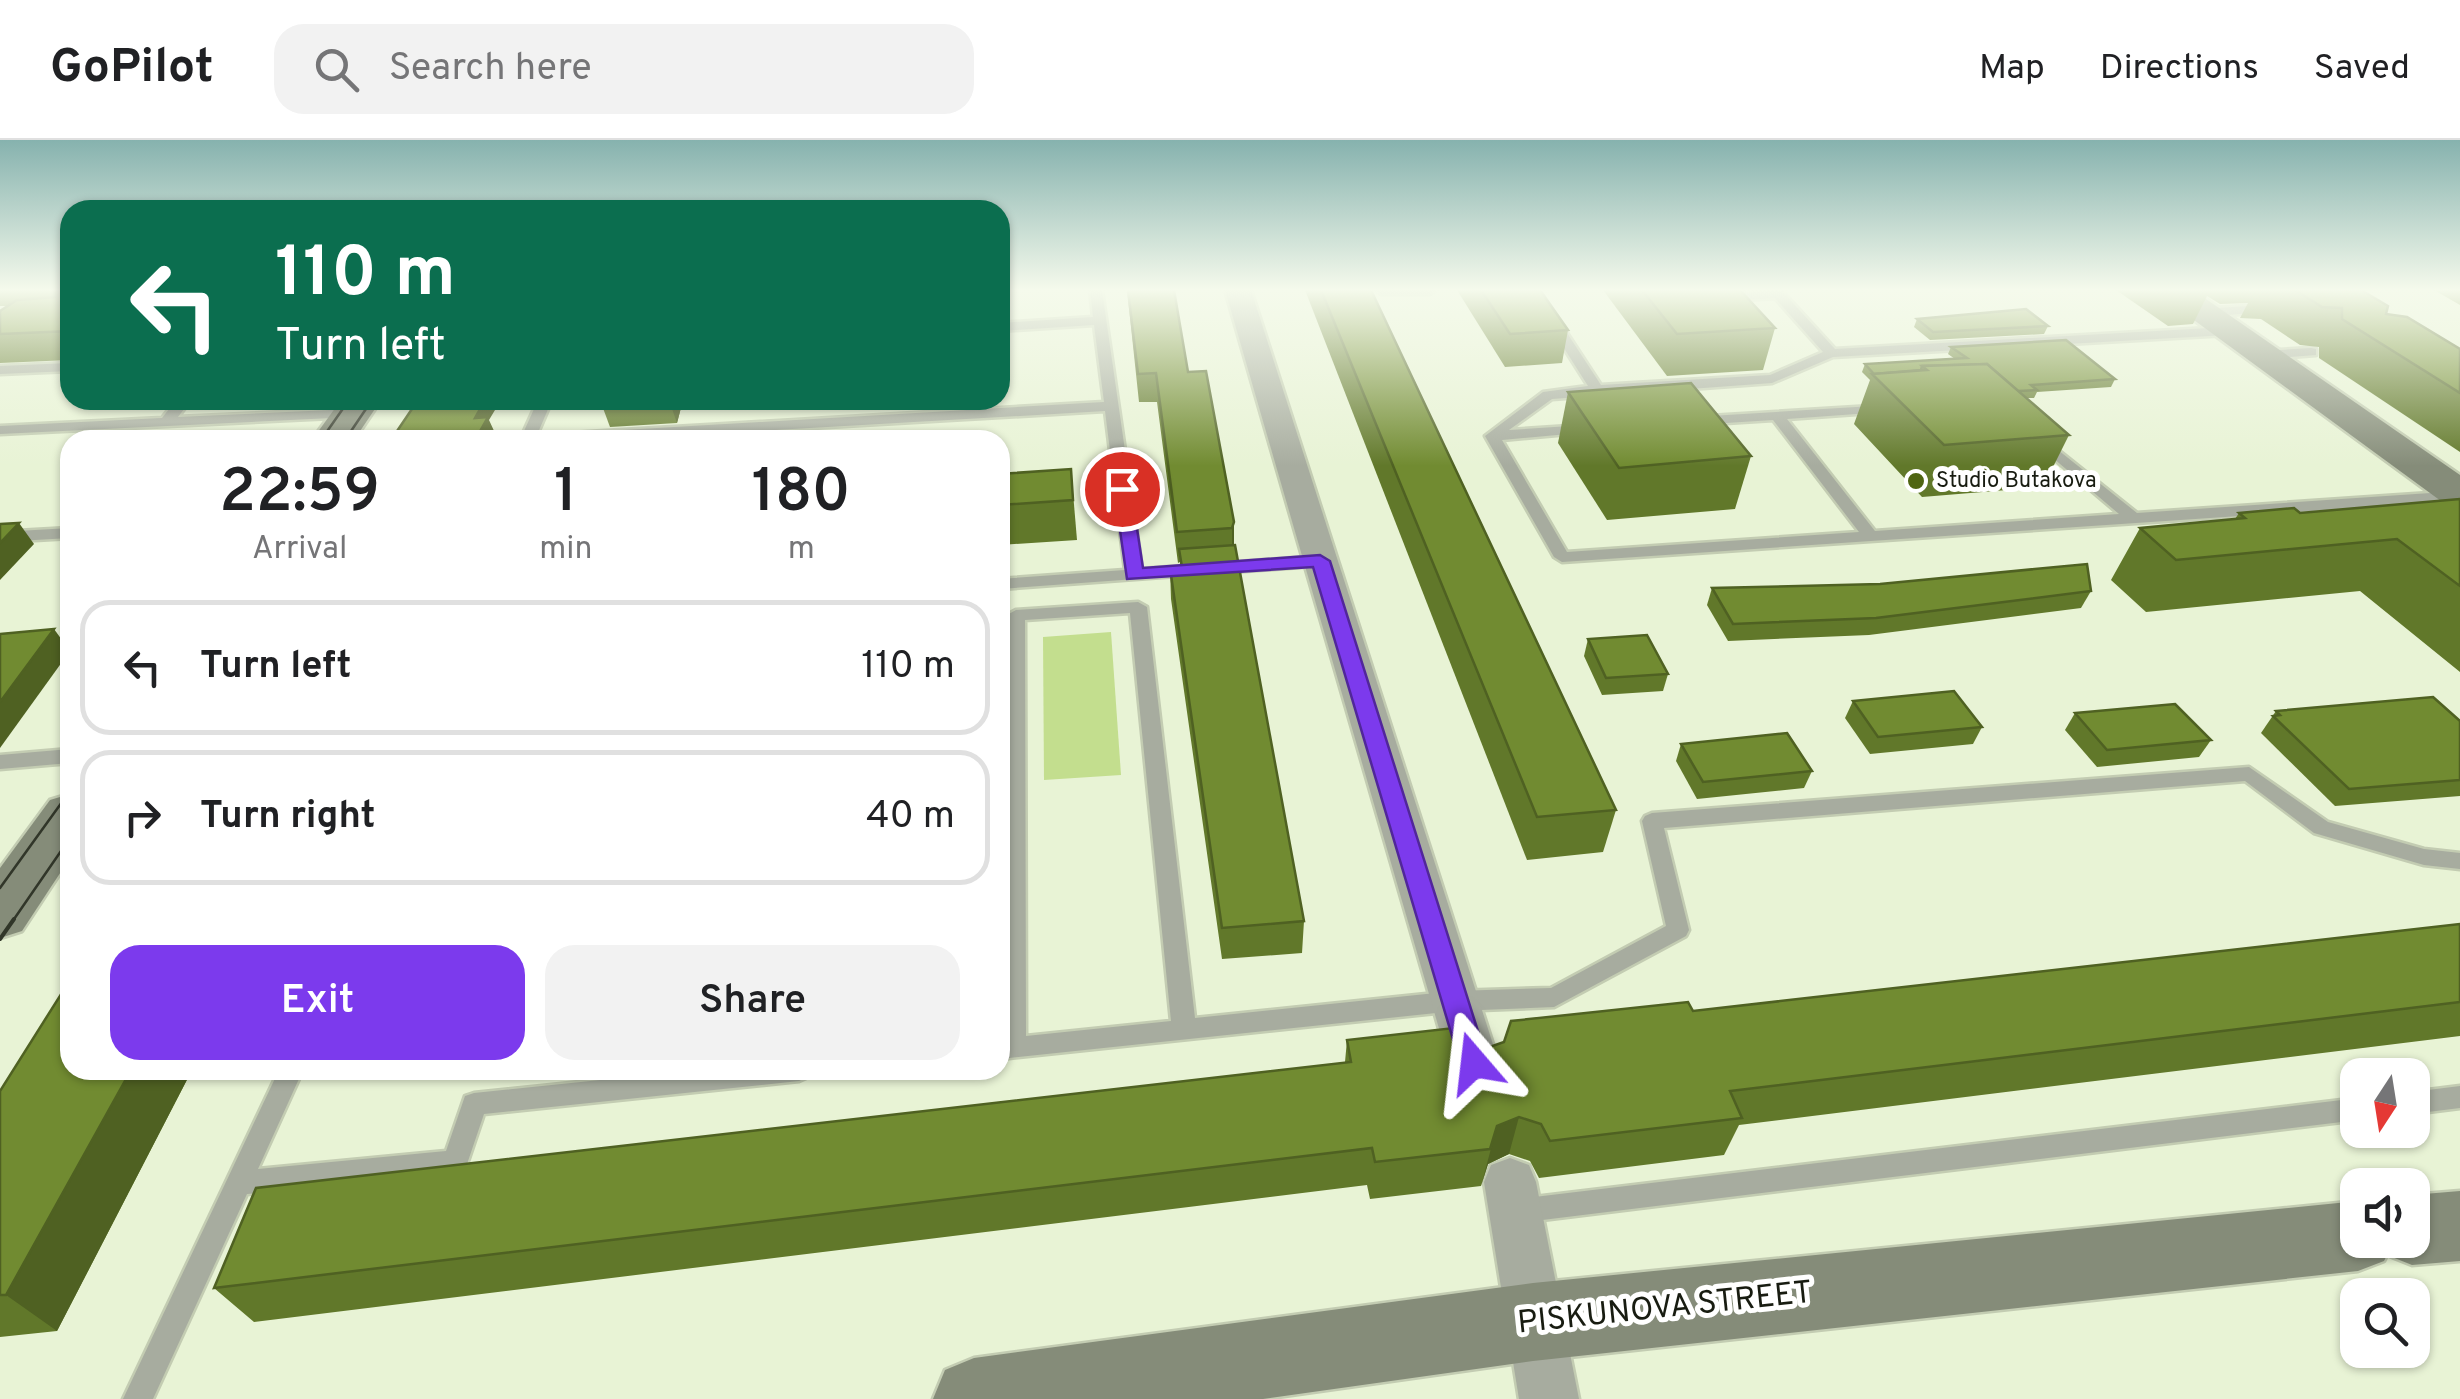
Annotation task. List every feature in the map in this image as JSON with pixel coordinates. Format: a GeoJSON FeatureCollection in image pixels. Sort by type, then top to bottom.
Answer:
{"type":"FeatureCollection","features":[{"type":"Feature","properties":{"kind":"main road"},"geometry":{"type":"LineString","coordinates":[[2257,349],[2460,496]]}},
{"type":"Feature","properties":{"kind":"main road"},"geometry":{"type":"LineString","coordinates":[[0,914],[60,828]]}},
{"type":"Feature","properties":{"kind":"main road"},"geometry":{"type":"LineString","coordinates":[[2430,1228],[2460,1226]]}},
{"type":"Feature","properties":{"kind":"main road","name":"PISKUNOVA STREET"},"geometry":{"type":"LineString","coordinates":[[974,1399],[1533,1322],[2340,1238]]}},
{"type":"Feature","properties":{"kind":"street"},"geometry":{"type":"LineString","coordinates":[[1256,349],[1474,1063]]}},
{"type":"Feature","properties":{"kind":"street"},"geometry":{"type":"LineString","coordinates":[[1512,1197],[1549,1399]]}},
{"type":"Feature","properties":{"kind":"lane"},"geometry":{"type":"LineString","coordinates":[[1104,349],[1134,574]]}},
{"type":"Feature","properties":{"kind":"lane"},"geometry":{"type":"LineString","coordinates":[[1571,349],[1597,389]]}},
{"type":"Feature","properties":{"kind":"lane"},"geometry":{"type":"LineString","coordinates":[[1827,349],[1831,353]]}},
{"type":"Feature","properties":{"kind":"lane"},"geometry":{"type":"LineString","coordinates":[[1492,436],[1548,395],[1772,379],[1831,353],[1879,349]]}},
{"type":"Feature","properties":{"kind":"lane"},"geometry":{"type":"LineString","coordinates":[[2263,355],[2311,352]]}},
{"type":"Feature","properties":{"kind":"lane"},"geometry":{"type":"LineString","coordinates":[[0,370],[60,367]]}},
{"type":"Feature","properties":{"kind":"lane"},"geometry":{"type":"LineString","coordinates":[[699,430],[1111,406]]}},
{"type":"Feature","properties":{"kind":"lane"},"geometry":{"type":"LineString","coordinates":[[1681,422],[1909,407]]}},
{"type":"Feature","properties":{"kind":"lane"},"geometry":{"type":"LineString","coordinates":[[164,423],[175,410]]}},
{"type":"Feature","properties":{"kind":"lane"},"geometry":{"type":"LineString","coordinates":[[1776,414],[1872,538]]}},
{"type":"Feature","properties":{"kind":"lane"},"geometry":{"type":"LineString","coordinates":[[0,430],[349,418]]}},
{"type":"Feature","properties":{"kind":"lane"},"geometry":{"type":"LineString","coordinates":[[2018,422],[2136,520]]}},
{"type":"Feature","properties":{"kind":"lane"},"geometry":{"type":"LineString","coordinates":[[1492,436],[1605,428]]}},
{"type":"Feature","properties":{"kind":"lane"},"geometry":{"type":"LineString","coordinates":[[1492,436],[1562,557],[2460,496]]}},
{"type":"Feature","properties":{"kind":"lane"},"geometry":{"type":"LineString","coordinates":[[0,536],[60,533]]}},
{"type":"Feature","properties":{"kind":"lane"},"geometry":{"type":"LineString","coordinates":[[1010,583],[1320,561]]}},
{"type":"Feature","properties":{"kind":"lane"},"geometry":{"type":"LineString","coordinates":[[1010,903],[1016,614],[1138,607],[1184,1030]]}},
{"type":"Feature","properties":{"kind":"lane"},"geometry":{"type":"LineString","coordinates":[[0,762],[60,757]]}},
{"type":"Feature","properties":{"kind":"lane"},"geometry":{"type":"LineString","coordinates":[[1010,1048],[1455,1001],[1554,997],[1678,930],[1652,821],[2249,774],[2321,828],[2424,857],[2460,861]]}},
{"type":"Feature","properties":{"kind":"lane"},"geometry":{"type":"LineString","coordinates":[[138,1399],[286,1080]]}},
{"type":"Feature","properties":{"kind":"lane"},"geometry":{"type":"LineString","coordinates":[[239,1183],[456,1162],[474,1104],[703,1080]]}},
{"type":"Feature","properties":{"kind":"lane"},"geometry":{"type":"LineString","coordinates":[[2430,1101],[2460,1097]]}},
{"type":"Feature","properties":{"kind":"lane"},"geometry":{"type":"LineString","coordinates":[[1512,1197],[2340,1111]]}},
{"type":"Feature","properties":{"kind":"green space"},"geometry":{"type":"Polygon","coordinates":[[[1111,632],[1121,775],[1044,780],[1043,637],[1111,632]]]}},
{"type":"Feature","properties":{"kind":"building"},"geometry":{"type":"Polygon","coordinates":[[[1135,349],[1184,349],[1188,372],[1206,371],[1232,528],[1177,532],[1156,373],[1138,374],[1135,349]]]}},
{"type":"Feature","properties":{"kind":"building"},"geometry":{"type":"Polygon","coordinates":[[[1345,349],[1399,349],[1616,810],[1537,817],[1345,349]]]}},
{"type":"Feature","properties":{"kind":"building"},"geometry":{"type":"Polygon","coordinates":[[[1954,349],[2077,349],[2115,379],[2031,385],[2037,390],[2018,391],[1987,364],[1922,366],[1921,370],[1874,374],[1865,364],[1967,358],[1954,349]]]}},
{"type":"Feature","properties":{"kind":"building"},"geometry":{"type":"Polygon","coordinates":[[[2389,349],[2460,349],[2460,393],[2389,349]]]}},
{"type":"Feature","properties":{"kind":"building"},"geometry":{"type":"Polygon","coordinates":[[[1987,364],[2069,435],[1944,445],[1872,374],[1927,370],[1922,366],[1987,364]]]}},
{"type":"Feature","properties":{"kind":"building"},"geometry":{"type":"Polygon","coordinates":[[[1691,383],[1751,456],[1619,468],[1568,392],[1691,383]]]}},
{"type":"Feature","properties":{"kind":"building"},"geometry":{"type":"Polygon","coordinates":[[[411,410],[479,410],[475,418],[488,417],[481,430],[398,430],[411,410]]]}},
{"type":"Feature","properties":{"kind":"building"},"geometry":{"type":"Polygon","coordinates":[[[1071,469],[1073,500],[1010,504],[1010,473],[1071,469]]]}},
{"type":"Feature","properties":{"kind":"building"},"geometry":{"type":"Polygon","coordinates":[[[2460,499],[2460,586],[2397,539],[2176,560],[2140,528],[2245,518],[2239,513],[2294,508],[2300,513],[2460,499]]]}},
{"type":"Feature","properties":{"kind":"building"},"geometry":{"type":"Polygon","coordinates":[[[19,523],[0,543],[0,524],[19,523]]]}},
{"type":"Feature","properties":{"kind":"building"},"geometry":{"type":"Polygon","coordinates":[[[1235,545],[1304,921],[1222,928],[1170,568],[1182,567],[1179,549],[1235,545]]]}},
{"type":"Feature","properties":{"kind":"building"},"geometry":{"type":"Polygon","coordinates":[[[2087,564],[2091,591],[1876,618],[1733,624],[1712,588],[1880,584],[2087,564]]]}},
{"type":"Feature","properties":{"kind":"building"},"geometry":{"type":"Polygon","coordinates":[[[54,629],[0,702],[0,634],[54,629]]]}},
{"type":"Feature","properties":{"kind":"building"},"geometry":{"type":"Polygon","coordinates":[[[1647,635],[1668,674],[1606,678],[1588,639],[1647,635]]]}},
{"type":"Feature","properties":{"kind":"building"},"geometry":{"type":"Polygon","coordinates":[[[1954,691],[1982,727],[1878,737],[1853,701],[1954,691]]]}},
{"type":"Feature","properties":{"kind":"building"},"geometry":{"type":"Polygon","coordinates":[[[2433,697],[2460,721],[2460,780],[2349,789],[2273,716],[2280,715],[2276,711],[2433,697]]]}},
{"type":"Feature","properties":{"kind":"building"},"geometry":{"type":"Polygon","coordinates":[[[2175,704],[2211,740],[2107,750],[2075,713],[2175,704]]]}},
{"type":"Feature","properties":{"kind":"building"},"geometry":{"type":"Polygon","coordinates":[[[1787,733],[1812,771],[1703,782],[1681,744],[1787,733]]]}},
{"type":"Feature","properties":{"kind":"building"},"geometry":{"type":"Polygon","coordinates":[[[2460,924],[2460,1002],[1730,1091],[1742,1118],[1550,1141],[1541,1124],[1519,1117],[1497,1126],[1490,1149],[1375,1162],[1372,1148],[214,1288],[256,1188],[1351,1062],[1347,1040],[1454,1028],[1464,1043],[1484,1049],[1504,1042],[1511,1021],[1688,1002],[1693,1011],[2460,924]]]}},
{"type":"Feature","properties":{"kind":"building"},"geometry":{"type":"Polygon","coordinates":[[[60,996],[60,1080],[125,1080],[6,1295],[0,1295],[0,1091],[60,996]]]}},
{"type":"Feature","properties":{"kind":"tram line"},"geometry":{"type":"LineString","coordinates":[[328,430],[342,410]]}},
{"type":"Feature","properties":{"kind":"tram line"},"geometry":{"type":"LineString","coordinates":[[352,430],[365,410]]}},
{"type":"Feature","properties":{"kind":"tram line"},"geometry":{"type":"LineString","coordinates":[[0,888],[60,805]]}},
{"type":"Feature","properties":{"kind":"tram line"},"geometry":{"type":"LineString","coordinates":[[12,922],[60,852]]}},
{"type":"Feature","properties":{"kind":"tram line"},"geometry":{"type":"LineString","coordinates":[[0,939],[14,919]]}},
{"type":"Feature","properties":{"kind":"place","name":"Studio Butakova"},"geometry":{"type":"Point","coordinates":[1916,481]}},
{"type":"Feature","properties":{"kind":"route"},"geometry":{"type":"LineString","coordinates":[[1122,489],[1134,574],[1320,561],[1474,1063]]}}]}
